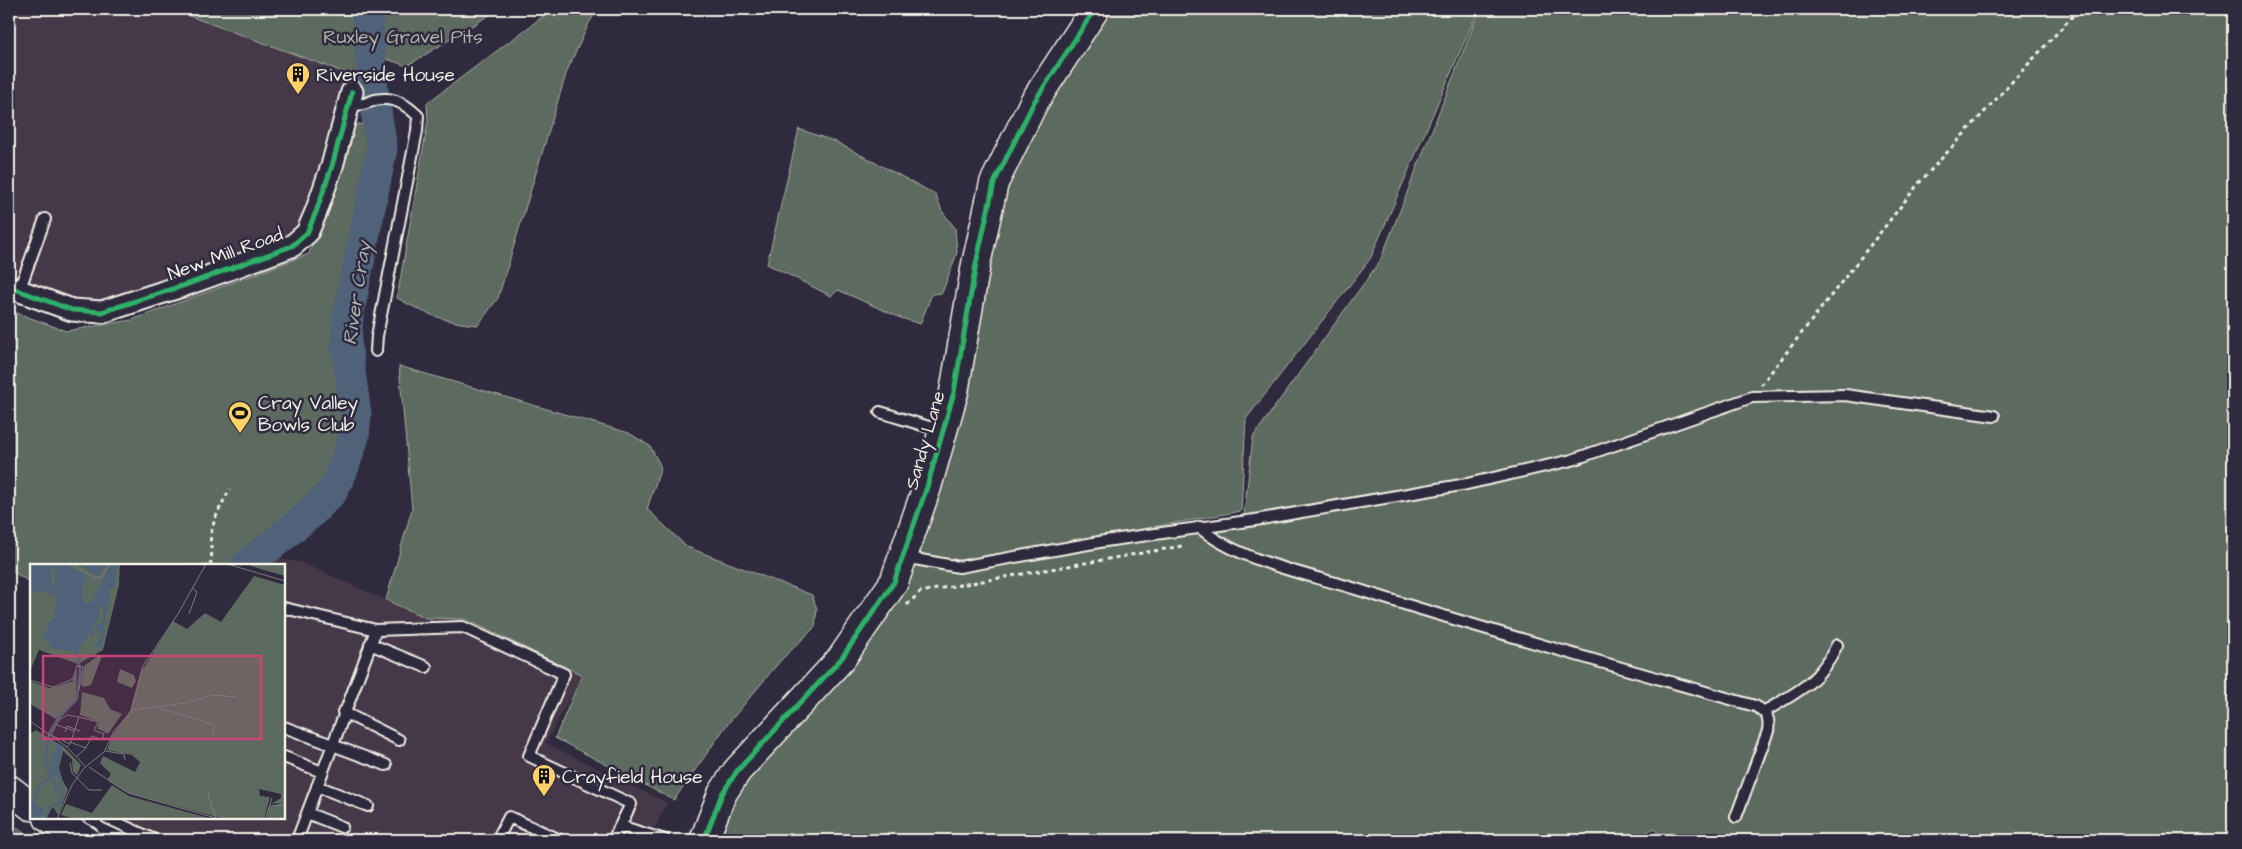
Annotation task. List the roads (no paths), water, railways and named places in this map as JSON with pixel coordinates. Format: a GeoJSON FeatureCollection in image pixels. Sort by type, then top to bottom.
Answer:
{"type":"FeatureCollection","features":[{"type":"Feature","properties":{"kind":"street","name":"Sandy Lane"},"geometry":{"type":"LineString","coordinates":[[704,840],[722,794],[737,770],[841,659],[894,582],[927,487],[954,392],[976,264],[994,183],[1034,102],[1095,9]]}},
{"type":"Feature","properties":{"kind":"street","name":"New Mill Road"},"geometry":{"type":"LineString","coordinates":[[14,289],[72,310],[102,312],[188,284],[292,246],[307,233],[313,219],[354,101]]}},
{"type":"Feature","properties":{"kind":"street"},"geometry":{"type":"LineString","coordinates":[[9,789],[30,805]]}},
{"type":"Feature","properties":{"kind":"street"},"geometry":{"type":"LineString","coordinates":[[52,821],[83,839]]}},
{"type":"Feature","properties":{"kind":"lane"},"geometry":{"type":"LineString","coordinates":[[354,101],[383,98],[396,100],[408,106],[418,116],[417,131],[377,336],[376,352]]}},
{"type":"Feature","properties":{"kind":"lane"},"geometry":{"type":"LineString","coordinates":[[14,289],[45,219]]}},
{"type":"Feature","properties":{"kind":"lane"},"geometry":{"type":"LineString","coordinates":[[903,557],[959,566],[1104,541],[1199,528],[1467,484],[1572,460],[1752,397],[1846,396],[1994,416]]}},
{"type":"Feature","properties":{"kind":"lane"},"geometry":{"type":"LineString","coordinates":[[880,412],[943,431]]}},
{"type":"Feature","properties":{"kind":"lane"},"geometry":{"type":"LineString","coordinates":[[1199,528],[1214,540],[1251,557],[1403,604],[1755,706],[1765,711],[1770,721],[1768,731],[1736,817]]}},
{"type":"Feature","properties":{"kind":"lane"},"geometry":{"type":"LineString","coordinates":[[285,608],[376,630],[463,627],[564,674],[529,756],[631,804],[613,840]]}},
{"type":"Feature","properties":{"kind":"lane"},"geometry":{"type":"LineString","coordinates":[[297,840],[343,712],[376,630]]}},
{"type":"Feature","properties":{"kind":"lane"},"geometry":{"type":"LineString","coordinates":[[370,644],[426,667]]}},
{"type":"Feature","properties":{"kind":"lane"},"geometry":{"type":"LineString","coordinates":[[1765,711],[1804,689],[1828,663],[1837,645]]}},
{"type":"Feature","properties":{"kind":"lane"},"geometry":{"type":"LineString","coordinates":[[343,712],[399,740]]}},
{"type":"Feature","properties":{"kind":"lane"},"geometry":{"type":"LineString","coordinates":[[285,726],[386,765]]}},
{"type":"Feature","properties":{"kind":"lane"},"geometry":{"type":"LineString","coordinates":[[286,758],[322,772]]}},
{"type":"Feature","properties":{"kind":"lane"},"geometry":{"type":"LineString","coordinates":[[317,786],[368,806]]}},
{"type":"Feature","properties":{"kind":"lane"},"geometry":{"type":"LineString","coordinates":[[307,813],[342,827]]}},
{"type":"Feature","properties":{"kind":"lane"},"geometry":{"type":"LineString","coordinates":[[497,840],[508,817],[560,840]]}},
{"type":"Feature","properties":{"kind":"lane"},"geometry":{"type":"LineString","coordinates":[[109,819],[155,840]]}},
{"type":"Feature","properties":{"kind":"lane"},"geometry":{"type":"LineString","coordinates":[[620,826],[665,840]]}},
{"type":"Feature","properties":{"kind":"waterway","name":"River Cray"},"geometry":{"type":"LineString","coordinates":[[248,564],[310,514],[332,492],[343,469],[354,437],[356,414],[346,344],[348,316],[382,149],[373,92],[367,9]]}},
{"type":"Feature","properties":{"kind":"place","name":"Riverside House"},"geometry":{"type":"Point","coordinates":[298,95]}},
{"type":"Feature","properties":{"kind":"place","name":"Cray Valley Bowls Club"},"geometry":{"type":"Point","coordinates":[240,434]}},
{"type":"Feature","properties":{"kind":"place","name":"Crayfield House"},"geometry":{"type":"Point","coordinates":[544,797]}},
{"type":"Feature","properties":{"kind":"park label","name":"Ruxley Gravel Pits"},"geometry":{"type":"Point","coordinates":[403,36]}}]}
